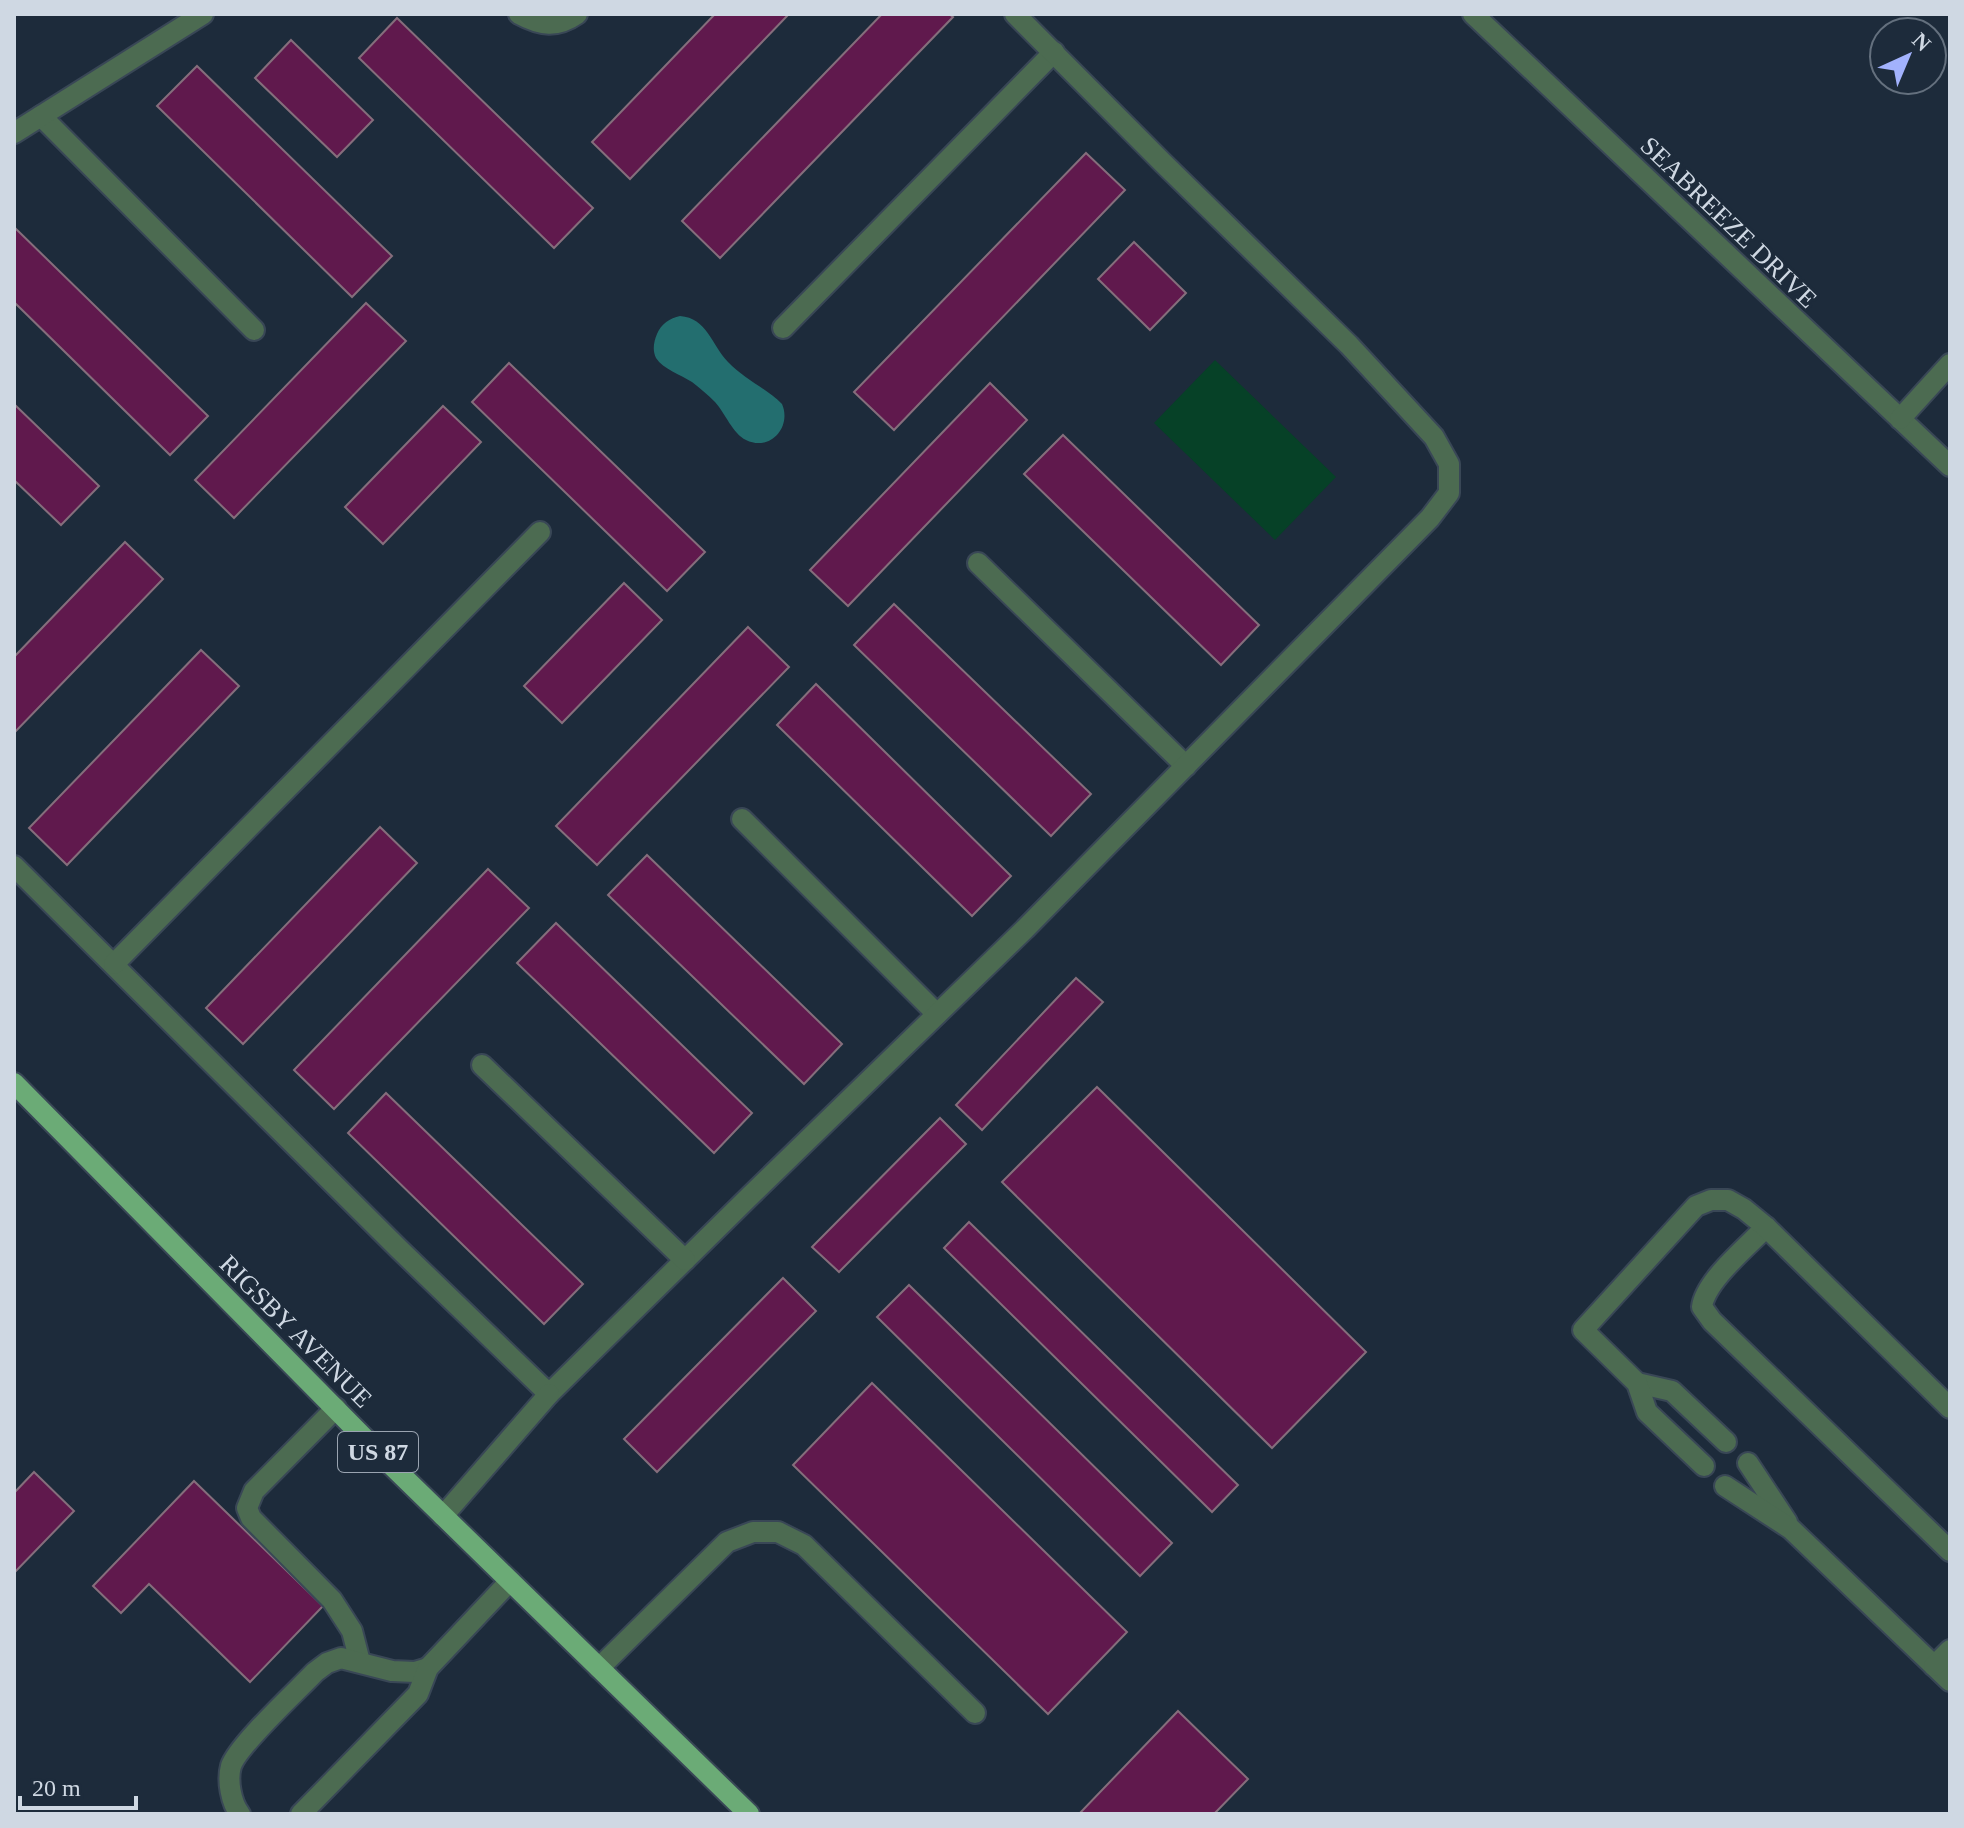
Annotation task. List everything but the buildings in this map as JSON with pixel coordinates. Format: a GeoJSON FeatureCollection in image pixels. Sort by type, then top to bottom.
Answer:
{"type":"FeatureCollection","features":[{"type":"Feature","properties":{"kind":"main road","name":"RIGSBY AVENUE"},"geometry":{"type":"LineString","coordinates":[[14,1083],[443,1516],[749,1814]]}},
{"type":"Feature","properties":{"kind":"street"},"geometry":{"type":"LineString","coordinates":[[14,133],[203,14]]}},
{"type":"Feature","properties":{"kind":"street"},"geometry":{"type":"LineString","coordinates":[[519,14],[532,21],[562,24],[577,14]]}},
{"type":"Feature","properties":{"kind":"street"},"geometry":{"type":"LineString","coordinates":[[443,1516],[549,1394],[1025,929],[1430,518],[1449,493],[1449,464],[1434,437],[1349,345],[1015,14]]}},
{"type":"Feature","properties":{"kind":"street","name":"SEABREEZE DRIVE"},"geometry":{"type":"LineString","coordinates":[[1473,14],[1950,466]]}},
{"type":"Feature","properties":{"kind":"street"},"geometry":{"type":"LineString","coordinates":[[783,328],[1054,52]]}},
{"type":"Feature","properties":{"kind":"street"},"geometry":{"type":"LineString","coordinates":[[41,116],[254,330]]}},
{"type":"Feature","properties":{"kind":"street"},"geometry":{"type":"LineString","coordinates":[[1900,419],[1950,364]]}},
{"type":"Feature","properties":{"kind":"street"},"geometry":{"type":"LineString","coordinates":[[114,964],[540,532]]}},
{"type":"Feature","properties":{"kind":"street"},"geometry":{"type":"LineString","coordinates":[[978,563],[1186,766]]}},
{"type":"Feature","properties":{"kind":"street"},"geometry":{"type":"LineString","coordinates":[[742,819],[937,1014]]}},
{"type":"Feature","properties":{"kind":"street"},"geometry":{"type":"LineString","coordinates":[[14,866],[549,1394]]}},
{"type":"Feature","properties":{"kind":"street"},"geometry":{"type":"LineString","coordinates":[[482,1065],[685,1260]]}},
{"type":"Feature","properties":{"kind":"street"},"geometry":{"type":"LineString","coordinates":[[1704,1466],[1647,1412],[1637,1383],[1583,1330],[1696,1206],[1711,1200],[1728,1200],[1766,1227],[1950,1408]]}},
{"type":"Feature","properties":{"kind":"street"},"geometry":{"type":"LineString","coordinates":[[1766,1227],[1712,1282],[1703,1297],[1702,1307],[1712,1321],[1950,1551]]}},
{"type":"Feature","properties":{"kind":"street"},"geometry":{"type":"LineString","coordinates":[[1637,1383],[1672,1391],[1726,1442]]}},
{"type":"Feature","properties":{"kind":"street"},"geometry":{"type":"LineString","coordinates":[[336,1408],[254,1491],[247,1508],[251,1518],[332,1600],[352,1631],[360,1662]]}},
{"type":"Feature","properties":{"kind":"street"},"geometry":{"type":"LineString","coordinates":[[1748,1463],[1791,1529]]}},
{"type":"Feature","properties":{"kind":"street"},"geometry":{"type":"LineString","coordinates":[[1725,1486],[1791,1529],[1950,1681]]}},
{"type":"Feature","properties":{"kind":"street"},"geometry":{"type":"LineString","coordinates":[[599,1668],[727,1542],[753,1532],[778,1532],[804,1545],[975,1713]]}},
{"type":"Feature","properties":{"kind":"street"},"geometry":{"type":"LineString","coordinates":[[301,1814],[418,1694],[428,1668],[510,1581]]}},
{"type":"Feature","properties":{"kind":"street"},"geometry":{"type":"LineString","coordinates":[[1934,1666],[1950,1650]]}},
{"type":"Feature","properties":{"kind":"street"},"geometry":{"type":"LineString","coordinates":[[240,1814],[235,1809],[229,1782],[232,1765],[246,1744],[315,1672],[341,1658],[392,1671],[415,1672],[428,1668]]}},
{"type":"Feature","properties":{"kind":"shaded area"},"geometry":{"type":"Polygon","coordinates":[[[680,316],[703,327],[728,362],[782,404],[784,421],[771,440],[755,443],[741,437],[710,397],[656,358],[654,346],[659,330],[666,322],[680,316]]]}},
{"type":"Feature","properties":{"kind":"shaded area"},"geometry":{"type":"Polygon","coordinates":[[[1215,360],[1336,477],[1275,540],[1154,423],[1215,360]]]}}]}
